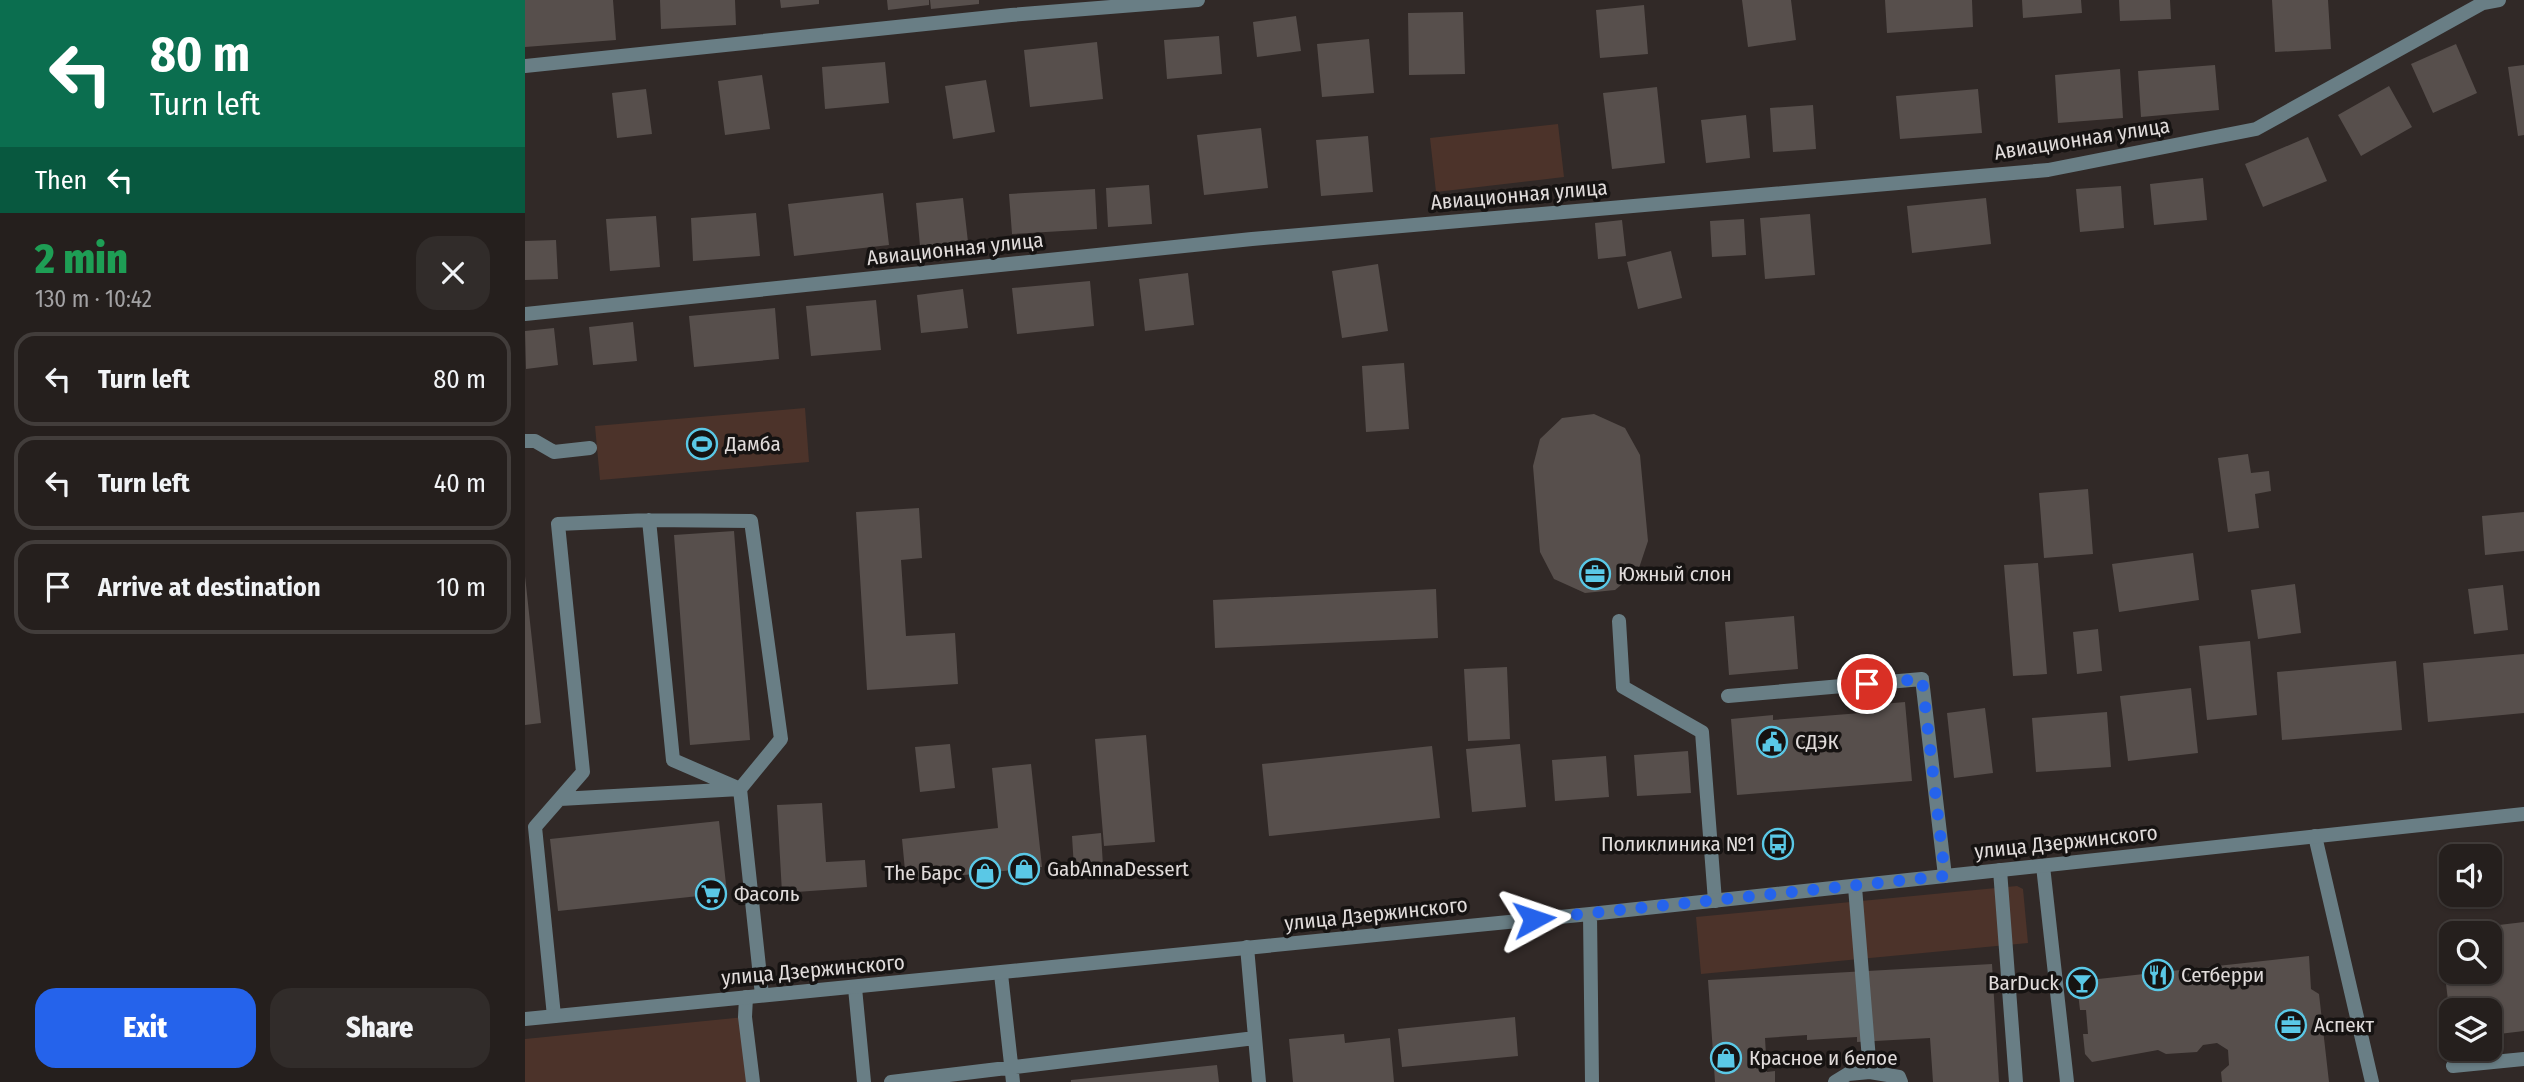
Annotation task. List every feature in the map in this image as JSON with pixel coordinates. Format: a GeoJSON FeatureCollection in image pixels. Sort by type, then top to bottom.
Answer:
{"type":"FeatureCollection","features":[{"type":"Feature","properties":{"kind":"street"},"geometry":{"type":"LineString","coordinates":[[525,66],[1011,15],[1198,0]]}},
{"type":"Feature","properties":{"kind":"street","name":"Авиационная улица"},"geometry":{"type":"LineString","coordinates":[[525,314],[1252,239],[2048,170],[2256,129],[2480,1],[2499,0]]}},
{"type":"Feature","properties":{"kind":"street"},"geometry":{"type":"LineString","coordinates":[[525,441],[535,441],[554,452],[590,449]]}},
{"type":"Feature","properties":{"kind":"street"},"geometry":{"type":"LineString","coordinates":[[649,520],[673,760],[740,789]]}},
{"type":"Feature","properties":{"kind":"street"},"geometry":{"type":"LineString","coordinates":[[554,1016],[535,827],[583,772],[558,524],[649,520],[751,521],[781,739],[740,789],[762,995]]}},
{"type":"Feature","properties":{"kind":"street"},"geometry":{"type":"LineString","coordinates":[[1619,621],[1623,687],[1702,732],[1716,901]]}},
{"type":"Feature","properties":{"kind":"street"},"geometry":{"type":"LineString","coordinates":[[1728,696],[1922,679],[1945,876]]}},
{"type":"Feature","properties":{"kind":"street"},"geometry":{"type":"LineString","coordinates":[[560,799],[740,789]]}},
{"type":"Feature","properties":{"kind":"street","name":"улица Дзержинского"},"geometry":{"type":"LineString","coordinates":[[525,1019],[1001,974],[1855,887],[2524,814]]}},
{"type":"Feature","properties":{"kind":"street"},"geometry":{"type":"LineString","coordinates":[[2315,836],[2372,1082]]}},
{"type":"Feature","properties":{"kind":"street"},"geometry":{"type":"LineString","coordinates":[[2043,866],[2067,1082]]}},
{"type":"Feature","properties":{"kind":"street"},"geometry":{"type":"LineString","coordinates":[[2000,870],[2016,1082]]}},
{"type":"Feature","properties":{"kind":"street"},"geometry":{"type":"LineString","coordinates":[[1855,887],[1870,1072]]}},
{"type":"Feature","properties":{"kind":"street"},"geometry":{"type":"LineString","coordinates":[[1590,914],[1592,1082]]}},
{"type":"Feature","properties":{"kind":"street"},"geometry":{"type":"LineString","coordinates":[[1247,947],[1259,1082]]}},
{"type":"Feature","properties":{"kind":"street"},"geometry":{"type":"LineString","coordinates":[[1001,974],[1013,1075]]}},
{"type":"Feature","properties":{"kind":"street"},"geometry":{"type":"LineString","coordinates":[[855,988],[864,1082]]}},
{"type":"Feature","properties":{"kind":"street"},"geometry":{"type":"LineString","coordinates":[[746,997],[745,1017],[753,1082]]}},
{"type":"Feature","properties":{"kind":"street"},"geometry":{"type":"LineString","coordinates":[[891,1082],[1013,1075],[1255,1038]]}},
{"type":"Feature","properties":{"kind":"street"},"geometry":{"type":"LineString","coordinates":[[2453,1066],[2524,1059]]}},
{"type":"Feature","properties":{"kind":"street"},"geometry":{"type":"LineString","coordinates":[[1835,1082],[1848,1074],[1870,1072],[1899,1077],[1901,1082]]}},
{"type":"Feature","properties":{"kind":"shaded area"},"geometry":{"type":"Polygon","coordinates":[[[1558,124],[1564,177],[1436,192],[1430,138],[1558,124]]]}},
{"type":"Feature","properties":{"kind":"shaded area","name":"Дамба"},"geometry":{"type":"Polygon","coordinates":[[[805,408],[809,462],[600,480],[595,426],[805,408]]]}},
{"type":"Feature","properties":{"kind":"shaded area"},"geometry":{"type":"Polygon","coordinates":[[[2017,886],[2023,889],[2028,943],[1701,974],[1696,917],[2017,886]]]}},
{"type":"Feature","properties":{"kind":"shaded area"},"geometry":{"type":"Polygon","coordinates":[[[745,1017],[752,1082],[525,1082],[525,1039],[745,1017]]]}},
{"type":"Feature","properties":{"kind":"building"},"geometry":{"type":"Polygon","coordinates":[[[525,0],[613,0],[616,40],[525,47],[525,0]]]}},
{"type":"Feature","properties":{"kind":"building"},"geometry":{"type":"Polygon","coordinates":[[[660,0],[735,0],[736,25],[661,29],[660,0]]]}},
{"type":"Feature","properties":{"kind":"building"},"geometry":{"type":"Polygon","coordinates":[[[780,0],[819,0],[819,4],[781,8],[780,0]]]}},
{"type":"Feature","properties":{"kind":"building"},"geometry":{"type":"Polygon","coordinates":[[[887,0],[929,0],[929,5],[888,10],[887,0]]]}},
{"type":"Feature","properties":{"kind":"building"},"geometry":{"type":"Polygon","coordinates":[[[930,0],[979,0],[979,4],[931,9],[930,0]]]}},
{"type":"Feature","properties":{"kind":"building"},"geometry":{"type":"Polygon","coordinates":[[[1742,0],[1791,0],[1796,40],[1748,47],[1742,0]]]}},
{"type":"Feature","properties":{"kind":"building"},"geometry":{"type":"Polygon","coordinates":[[[1885,0],[1972,0],[1973,27],[1887,33],[1885,0]]]}},
{"type":"Feature","properties":{"kind":"building"},"geometry":{"type":"Polygon","coordinates":[[[2022,0],[2081,0],[2082,13],[2023,18],[2022,0]]]}},
{"type":"Feature","properties":{"kind":"building"},"geometry":{"type":"Polygon","coordinates":[[[2119,0],[2170,0],[2171,19],[2120,21],[2119,0]]]}},
{"type":"Feature","properties":{"kind":"building"},"geometry":{"type":"Polygon","coordinates":[[[2272,0],[2328,0],[2331,49],[2275,52],[2272,0]]]}},
{"type":"Feature","properties":{"kind":"building"},"geometry":{"type":"Polygon","coordinates":[[[1644,5],[1648,54],[1600,58],[1596,10],[1644,5]]]}},
{"type":"Feature","properties":{"kind":"building"},"geometry":{"type":"Polygon","coordinates":[[[1463,12],[1465,74],[1409,75],[1408,13],[1463,12]]]}},
{"type":"Feature","properties":{"kind":"building"},"geometry":{"type":"Polygon","coordinates":[[[1296,16],[1301,51],[1257,57],[1253,22],[1296,16]]]}},
{"type":"Feature","properties":{"kind":"building"},"geometry":{"type":"Polygon","coordinates":[[[1219,36],[1222,74],[1167,79],[1164,40],[1219,36]]]}},
{"type":"Feature","properties":{"kind":"building"},"geometry":{"type":"Polygon","coordinates":[[[1369,39],[1374,93],[1322,97],[1317,44],[1369,39]]]}},
{"type":"Feature","properties":{"kind":"building"},"geometry":{"type":"Polygon","coordinates":[[[1097,42],[1103,99],[1030,107],[1024,50],[1097,42]]]}},
{"type":"Feature","properties":{"kind":"building"},"geometry":{"type":"Polygon","coordinates":[[[2456,44],[2477,93],[2433,113],[2411,64],[2456,44]]]}},
{"type":"Feature","properties":{"kind":"building"},"geometry":{"type":"Polygon","coordinates":[[[885,62],[889,103],[825,109],[822,67],[885,62]]]}},
{"type":"Feature","properties":{"kind":"building"},"geometry":{"type":"Polygon","coordinates":[[[2215,65],[2219,110],[2141,117],[2138,71],[2215,65]]]}},
{"type":"Feature","properties":{"kind":"building"},"geometry":{"type":"Polygon","coordinates":[[[2524,65],[2524,135],[2518,136],[2508,67],[2524,65]]]}},
{"type":"Feature","properties":{"kind":"building"},"geometry":{"type":"Polygon","coordinates":[[[2120,69],[2123,118],[2058,123],[2055,75],[2120,69]]]}},
{"type":"Feature","properties":{"kind":"building"},"geometry":{"type":"Polygon","coordinates":[[[762,75],[770,129],[725,135],[718,81],[762,75]]]}},
{"type":"Feature","properties":{"kind":"building"},"geometry":{"type":"Polygon","coordinates":[[[986,80],[995,132],[953,139],[945,86],[986,80]]]}},
{"type":"Feature","properties":{"kind":"building"},"geometry":{"type":"Polygon","coordinates":[[[2389,86],[2412,127],[2361,156],[2338,115],[2389,86]]]}},
{"type":"Feature","properties":{"kind":"building"},"geometry":{"type":"Polygon","coordinates":[[[1657,87],[1665,163],[1612,169],[1603,93],[1657,87]]]}},
{"type":"Feature","properties":{"kind":"building"},"geometry":{"type":"Polygon","coordinates":[[[646,89],[652,134],[617,138],[612,93],[646,89]]]}},
{"type":"Feature","properties":{"kind":"building"},"geometry":{"type":"Polygon","coordinates":[[[1978,89],[1982,133],[1900,139],[1896,96],[1978,89]]]}},
{"type":"Feature","properties":{"kind":"building"},"geometry":{"type":"Polygon","coordinates":[[[1813,105],[1816,149],[1773,152],[1770,108],[1813,105]]]}},
{"type":"Feature","properties":{"kind":"building"},"geometry":{"type":"Polygon","coordinates":[[[1746,115],[1750,158],[1706,163],[1701,120],[1746,115]]]}},
{"type":"Feature","properties":{"kind":"building"},"geometry":{"type":"Polygon","coordinates":[[[1261,128],[1268,188],[1204,195],[1197,135],[1261,128]]]}},
{"type":"Feature","properties":{"kind":"building"},"geometry":{"type":"Polygon","coordinates":[[[1368,136],[1373,192],[1321,196],[1316,140],[1368,136]]]}},
{"type":"Feature","properties":{"kind":"building"},"geometry":{"type":"Polygon","coordinates":[[[2308,137],[2327,181],[2263,207],[2245,164],[2308,137]]]}},
{"type":"Feature","properties":{"kind":"building"},"geometry":{"type":"Polygon","coordinates":[[[2203,178],[2207,220],[2154,225],[2150,184],[2203,178]]]}},
{"type":"Feature","properties":{"kind":"building"},"geometry":{"type":"Polygon","coordinates":[[[1149,185],[1152,224],[1108,227],[1106,188],[1149,185]]]}},
{"type":"Feature","properties":{"kind":"building"},"geometry":{"type":"Polygon","coordinates":[[[2121,186],[2124,228],[2080,232],[2076,189],[2121,186]]]}},
{"type":"Feature","properties":{"kind":"building"},"geometry":{"type":"Polygon","coordinates":[[[1095,189],[1097,229],[1012,234],[1009,194],[1095,189]]]}},
{"type":"Feature","properties":{"kind":"building"},"geometry":{"type":"Polygon","coordinates":[[[883,193],[889,245],[794,256],[788,204],[883,193]]]}},
{"type":"Feature","properties":{"kind":"building"},"geometry":{"type":"Polygon","coordinates":[[[963,198],[968,242],[920,246],[916,203],[963,198]]]}},
{"type":"Feature","properties":{"kind":"building"},"geometry":{"type":"Polygon","coordinates":[[[1986,198],[1991,244],[1912,253],[1907,206],[1986,198]]]}},
{"type":"Feature","properties":{"kind":"building"},"geometry":{"type":"Polygon","coordinates":[[[756,213],[760,256],[693,261],[691,218],[756,213]]]}},
{"type":"Feature","properties":{"kind":"building"},"geometry":{"type":"Polygon","coordinates":[[[1810,214],[1815,275],[1765,279],[1760,218],[1810,214]]]}},
{"type":"Feature","properties":{"kind":"building"},"geometry":{"type":"Polygon","coordinates":[[[656,216],[660,267],[610,271],[606,219],[656,216]]]}},
{"type":"Feature","properties":{"kind":"building"},"geometry":{"type":"Polygon","coordinates":[[[1744,219],[1746,255],[1712,257],[1710,221],[1744,219]]]}},
{"type":"Feature","properties":{"kind":"building"},"geometry":{"type":"Polygon","coordinates":[[[1622,220],[1626,256],[1598,259],[1595,223],[1622,220]]]}},
{"type":"Feature","properties":{"kind":"building"},"geometry":{"type":"Polygon","coordinates":[[[556,240],[558,279],[525,280],[525,241],[556,240]]]}},
{"type":"Feature","properties":{"kind":"building"},"geometry":{"type":"Polygon","coordinates":[[[1671,251],[1682,298],[1638,309],[1627,262],[1671,251]]]}},
{"type":"Feature","properties":{"kind":"building"},"geometry":{"type":"Polygon","coordinates":[[[1378,264],[1388,331],[1342,338],[1332,271],[1378,264]]]}},
{"type":"Feature","properties":{"kind":"building"},"geometry":{"type":"Polygon","coordinates":[[[1188,273],[1194,325],[1145,331],[1139,279],[1188,273]]]}},
{"type":"Feature","properties":{"kind":"building"},"geometry":{"type":"Polygon","coordinates":[[[1090,281],[1094,326],[1017,334],[1012,288],[1090,281]]]}},
{"type":"Feature","properties":{"kind":"building"},"geometry":{"type":"Polygon","coordinates":[[[963,289],[968,328],[921,333],[917,295],[963,289]]]}},
{"type":"Feature","properties":{"kind":"building"},"geometry":{"type":"Polygon","coordinates":[[[876,300],[881,350],[811,356],[806,306],[876,300]]]}},
{"type":"Feature","properties":{"kind":"building"},"geometry":{"type":"Polygon","coordinates":[[[775,308],[779,359],[694,367],[689,316],[775,308]]]}},
{"type":"Feature","properties":{"kind":"building"},"geometry":{"type":"Polygon","coordinates":[[[633,322],[637,361],[593,365],[589,327],[633,322]]]}},
{"type":"Feature","properties":{"kind":"building"},"geometry":{"type":"Polygon","coordinates":[[[554,328],[558,365],[526,369],[525,331],[554,328]]]}},
{"type":"Feature","properties":{"kind":"building"},"geometry":{"type":"Polygon","coordinates":[[[1404,363],[1409,429],[1366,432],[1362,366],[1404,363]]]}},
{"type":"Feature","properties":{"kind":"building"},"geometry":{"type":"Polygon","coordinates":[[[1594,414],[1625,428],[1640,455],[1648,541],[1638,571],[1615,590],[1585,593],[1554,579],[1540,552],[1533,466],[1540,439],[1562,418],[1594,414]]]}},
{"type":"Feature","properties":{"kind":"building"},"geometry":{"type":"Polygon","coordinates":[[[2248,454],[2251,473],[2269,471],[2271,491],[2255,494],[2259,528],[2228,532],[2218,458],[2248,454]]]}},
{"type":"Feature","properties":{"kind":"building"},"geometry":{"type":"Polygon","coordinates":[[[2088,489],[2093,554],[2044,558],[2039,493],[2088,489]]]}},
{"type":"Feature","properties":{"kind":"building"},"geometry":{"type":"Polygon","coordinates":[[[919,508],[922,558],[901,560],[906,636],[955,633],[958,684],[867,690],[856,512],[919,508]]]}},
{"type":"Feature","properties":{"kind":"building"},"geometry":{"type":"Polygon","coordinates":[[[2524,512],[2524,551],[2485,555],[2482,516],[2524,512]]]}},
{"type":"Feature","properties":{"kind":"building"},"geometry":{"type":"Polygon","coordinates":[[[734,531],[750,740],[690,745],[674,535],[734,531]]]}},
{"type":"Feature","properties":{"kind":"building"},"geometry":{"type":"Polygon","coordinates":[[[2193,553],[2199,600],[2119,612],[2112,564],[2193,553]]]}},
{"type":"Feature","properties":{"kind":"building"},"geometry":{"type":"Polygon","coordinates":[[[2038,563],[2047,674],[2013,676],[2004,565],[2038,563]]]}},
{"type":"Feature","properties":{"kind":"building"},"geometry":{"type":"Polygon","coordinates":[[[525,576],[541,723],[525,725],[525,576]]]}},
{"type":"Feature","properties":{"kind":"building"},"geometry":{"type":"Polygon","coordinates":[[[2295,584],[2301,633],[2258,639],[2251,590],[2295,584]]]}},
{"type":"Feature","properties":{"kind":"building"},"geometry":{"type":"Polygon","coordinates":[[[2503,585],[2508,630],[2474,634],[2468,589],[2503,585]]]}},
{"type":"Feature","properties":{"kind":"building"},"geometry":{"type":"Polygon","coordinates":[[[1436,589],[1438,638],[1215,648],[1213,600],[1436,589]]]}},
{"type":"Feature","properties":{"kind":"building"},"geometry":{"type":"Polygon","coordinates":[[[1794,616],[1798,669],[1729,675],[1725,622],[1794,616]]]}},
{"type":"Feature","properties":{"kind":"building"},"geometry":{"type":"Polygon","coordinates":[[[2098,629],[2102,671],[2077,674],[2073,632],[2098,629]]]}},
{"type":"Feature","properties":{"kind":"building"},"geometry":{"type":"Polygon","coordinates":[[[2250,641],[2257,715],[2207,720],[2199,646],[2250,641]]]}},
{"type":"Feature","properties":{"kind":"building"},"geometry":{"type":"Polygon","coordinates":[[[2524,654],[2524,713],[2428,722],[2423,663],[2524,654]]]}},
{"type":"Feature","properties":{"kind":"building"},"geometry":{"type":"Polygon","coordinates":[[[2396,661],[2402,730],[2282,740],[2277,672],[2396,661]]]}},
{"type":"Feature","properties":{"kind":"building"},"geometry":{"type":"Polygon","coordinates":[[[1507,667],[1510,739],[1468,741],[1464,669],[1507,667]]]}},
{"type":"Feature","properties":{"kind":"building"},"geometry":{"type":"Polygon","coordinates":[[[2191,688],[2198,753],[2128,761],[2120,696],[2191,688]]]}},
{"type":"Feature","properties":{"kind":"building"},"geometry":{"type":"Polygon","coordinates":[[[1905,702],[1912,781],[1737,795],[1731,719],[1773,715],[1773,720],[1861,713],[1860,706],[1905,702]]]}},
{"type":"Feature","properties":{"kind":"building"},"geometry":{"type":"Polygon","coordinates":[[[1985,708],[1993,773],[1954,778],[1947,713],[1985,708]]]}},
{"type":"Feature","properties":{"kind":"building"},"geometry":{"type":"Polygon","coordinates":[[[2107,712],[2111,767],[2036,772],[2032,718],[2107,712]]]}},
{"type":"Feature","properties":{"kind":"building"},"geometry":{"type":"Polygon","coordinates":[[[1146,735],[1155,842],[1104,846],[1095,739],[1146,735]]]}},
{"type":"Feature","properties":{"kind":"building"},"geometry":{"type":"Polygon","coordinates":[[[950,744],[955,788],[920,792],[915,747],[950,744]]]}},
{"type":"Feature","properties":{"kind":"building"},"geometry":{"type":"Polygon","coordinates":[[[1520,744],[1526,807],[1472,812],[1466,749],[1520,744]]]}},
{"type":"Feature","properties":{"kind":"building"},"geometry":{"type":"Polygon","coordinates":[[[1432,746],[1440,818],[1269,836],[1262,764],[1432,746]]]}},
{"type":"Feature","properties":{"kind":"building"},"geometry":{"type":"Polygon","coordinates":[[[1688,751],[1691,793],[1637,796],[1634,755],[1688,751]]]}},
{"type":"Feature","properties":{"kind":"building"},"geometry":{"type":"Polygon","coordinates":[[[1606,756],[1609,797],[1555,801],[1552,760],[1606,756]]]}},
{"type":"Feature","properties":{"kind":"building"},"geometry":{"type":"Polygon","coordinates":[[[1031,764],[1042,867],[906,881],[902,839],[998,828],[992,768],[1031,764]]]}},
{"type":"Feature","properties":{"kind":"building"},"geometry":{"type":"Polygon","coordinates":[[[822,803],[826,862],[865,860],[867,887],[782,893],[777,805],[822,803]]]}},
{"type":"Feature","properties":{"kind":"building"},"geometry":{"type":"Polygon","coordinates":[[[719,821],[727,893],[558,911],[550,839],[719,821]]]}},
{"type":"Feature","properties":{"kind":"building"},"geometry":{"type":"Polygon","coordinates":[[[1101,833],[1103,866],[1074,868],[1072,836],[1101,833]]]}},
{"type":"Feature","properties":{"kind":"building"},"geometry":{"type":"Polygon","coordinates":[[[2524,922],[2524,1031],[2502,1034],[2502,998],[2448,998],[2446,984],[2502,984],[2502,925],[2524,922]]]}},
{"type":"Feature","properties":{"kind":"building"},"geometry":{"type":"Polygon","coordinates":[[[2309,956],[2311,989],[2319,994],[2329,1082],[2222,1082],[2221,1072],[2229,1065],[2228,1050],[2217,1043],[2203,1045],[2197,1052],[2166,1054],[2158,1050],[2092,1062],[2085,1054],[2083,1034],[2088,1034],[2086,1010],[2080,1010],[2077,985],[2080,981],[2309,956]]]}},
{"type":"Feature","properties":{"kind":"building"},"geometry":{"type":"Polygon","coordinates":[[[1992,964],[1999,1082],[1933,1082],[1930,1038],[1857,1042],[1857,1037],[1807,1040],[1807,1035],[1765,1038],[1767,1072],[1775,1071],[1775,1082],[1715,1082],[1708,980],[1992,964]]]}},
{"type":"Feature","properties":{"kind":"building"},"geometry":{"type":"Polygon","coordinates":[[[1515,1017],[1518,1056],[1402,1067],[1398,1029],[1515,1017]]]}},
{"type":"Feature","properties":{"kind":"building"},"geometry":{"type":"Polygon","coordinates":[[[1344,1034],[1345,1043],[1390,1038],[1394,1082],[1293,1082],[1289,1039],[1344,1034]]]}},
{"type":"Feature","properties":{"kind":"building"},"geometry":{"type":"Polygon","coordinates":[[[1217,1065],[1219,1082],[1071,1082],[1071,1080],[1217,1065]]]}},
{"type":"Feature","properties":{"kind":"place","name":"Дамба"},"geometry":{"type":"Point","coordinates":[702,444]}},
{"type":"Feature","properties":{"kind":"place","name":"Южный слон"},"geometry":{"type":"Point","coordinates":[1595,574]}},
{"type":"Feature","properties":{"kind":"place","name":"СДЭК"},"geometry":{"type":"Point","coordinates":[1772,742]}},
{"type":"Feature","properties":{"kind":"place","name":"Поликлиника №1"},"geometry":{"type":"Point","coordinates":[1778,844]}},
{"type":"Feature","properties":{"kind":"place","name":"GabAnnaDessert"},"geometry":{"type":"Point","coordinates":[1024,869]}},
{"type":"Feature","properties":{"kind":"place","name":"The Барс"},"geometry":{"type":"Point","coordinates":[985,873]}},
{"type":"Feature","properties":{"kind":"place","name":"Фасоль"},"geometry":{"type":"Point","coordinates":[711,894]}},
{"type":"Feature","properties":{"kind":"place","name":"Сетберри"},"geometry":{"type":"Point","coordinates":[2158,975]}},
{"type":"Feature","properties":{"kind":"place","name":"BarDuck"},"geometry":{"type":"Point","coordinates":[2082,983]}},
{"type":"Feature","properties":{"kind":"place","name":"Аспект"},"geometry":{"type":"Point","coordinates":[2291,1025]}},
{"type":"Feature","properties":{"kind":"place","name":"Красное и белое"},"geometry":{"type":"Point","coordinates":[1726,1058]}},
{"type":"Feature","properties":{"kind":"route"},"geometry":{"type":"LineString","coordinates":[[1534,919],[1945,876],[1922,679],[1867,684]]}}]}
